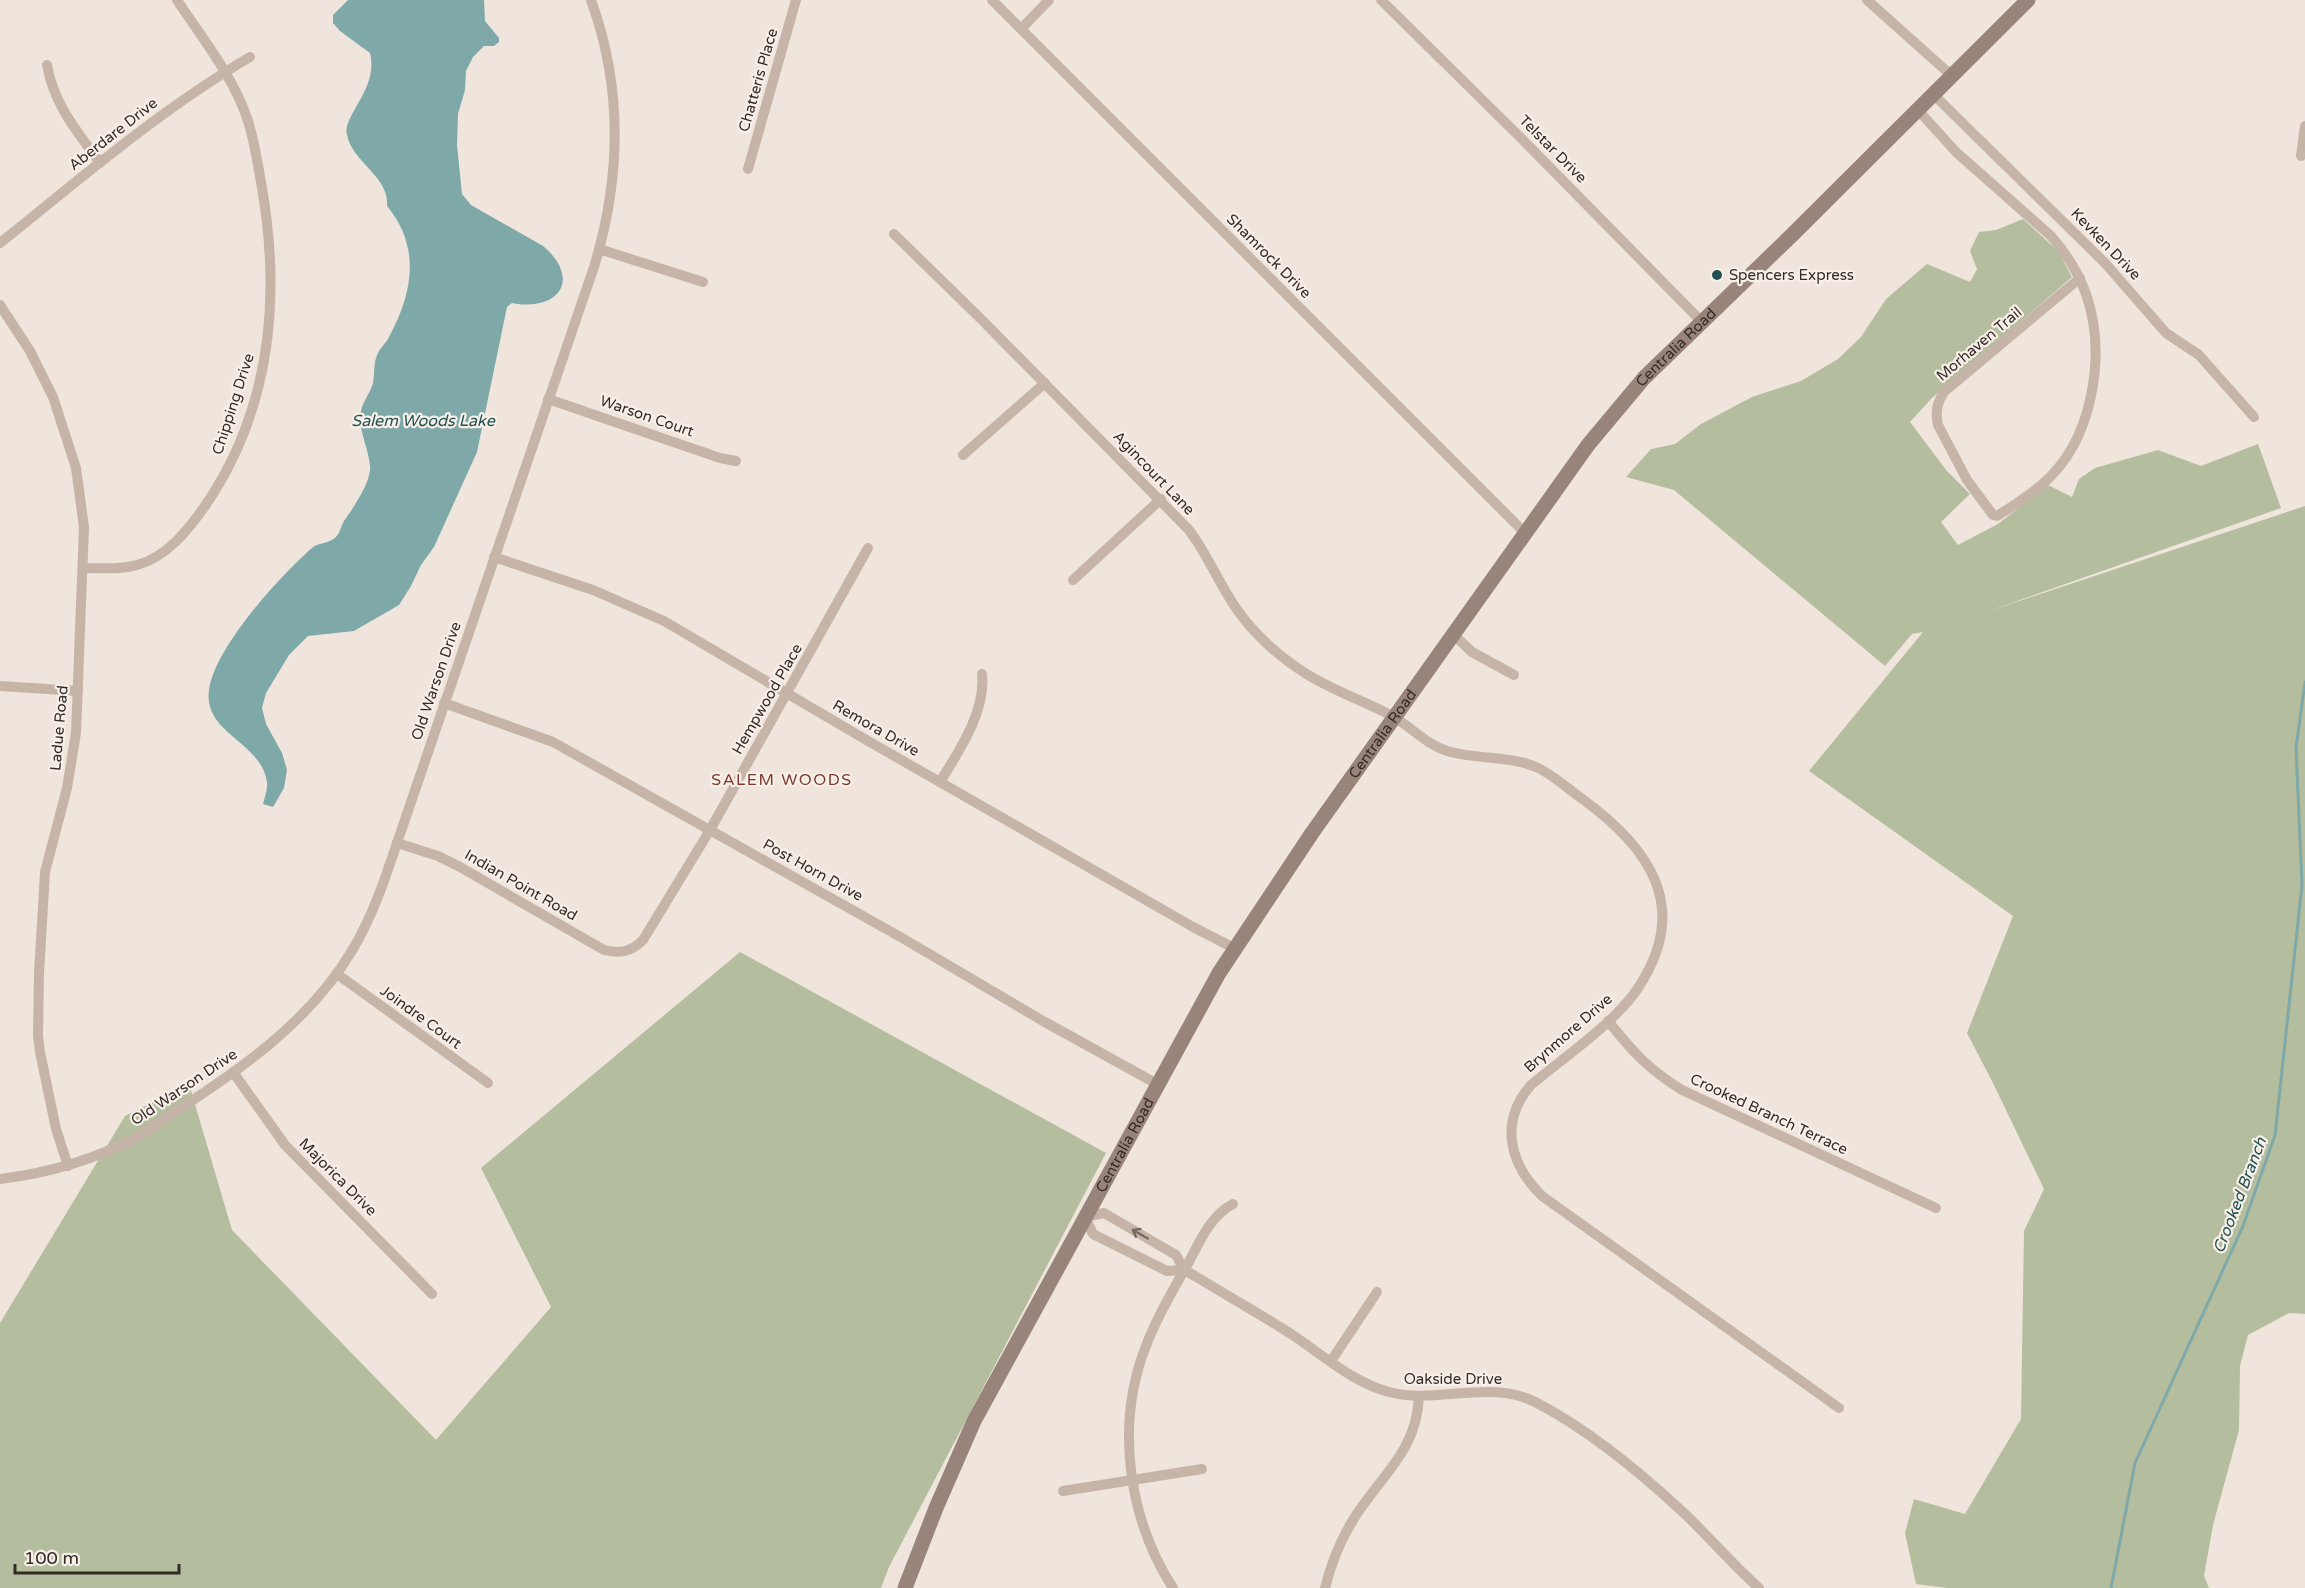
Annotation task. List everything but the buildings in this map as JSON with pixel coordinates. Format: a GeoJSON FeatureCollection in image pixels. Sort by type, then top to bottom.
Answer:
{"type":"FeatureCollection","features":[{"type":"Feature","properties":{"kind":"main road","name":"Centralia Road"},"geometry":{"type":"LineString","coordinates":[[905,1588],[936,1508],[974,1421],[1234,948],[1312,832],[1588,445],[1617,408],[1701,321],[1793,234],[2028,0]]}},
{"type":"Feature","properties":{"kind":"street","name":"Chipping Drive"},"geometry":{"type":"LineString","coordinates":[[83,568],[137,565],[166,550],[192,524],[216,490],[240,440],[266,352],[272,298],[268,224],[249,123],[225,72],[177,0]]}},
{"type":"Feature","properties":{"kind":"street","name":"Old Warson Drive"},"geometry":{"type":"LineString","coordinates":[[0,1179],[68,1166],[96,1156],[137,1137],[233,1072],[293,1026],[337,974],[368,920],[397,843],[599,249],[612,191],[616,111],[607,52],[591,0]]}},
{"type":"Feature","properties":{"kind":"street","name":"Chatteris Place"},"geometry":{"type":"LineString","coordinates":[[748,169],[796,0]]}},
{"type":"Feature","properties":{"kind":"street","name":"Shamrock Drive"},"geometry":{"type":"LineString","coordinates":[[992,0],[1525,534]]}},
{"type":"Feature","properties":{"kind":"street"},"geometry":{"type":"LineString","coordinates":[[1021,30],[1049,0]]}},
{"type":"Feature","properties":{"kind":"street","name":"Telstar Drive"},"geometry":{"type":"LineString","coordinates":[[1382,0],[1701,321]]}},
{"type":"Feature","properties":{"kind":"street"},"geometry":{"type":"LineString","coordinates":[[1867,0],[1951,75]]}},
{"type":"Feature","properties":{"kind":"street","name":"Aberdare Drive"},"geometry":{"type":"LineString","coordinates":[[0,243],[148,125],[250,57]]}},
{"type":"Feature","properties":{"kind":"street"},"geometry":{"type":"LineString","coordinates":[[47,65],[50,82],[59,106],[100,163]]}},
{"type":"Feature","properties":{"kind":"street","name":"Kevken Drive"},"geometry":{"type":"LineString","coordinates":[[1933,94],[2105,263],[2166,333],[2199,355],[2254,417]]}},
{"type":"Feature","properties":{"kind":"street","name":"Morhaven Trail"},"geometry":{"type":"LineString","coordinates":[[1917,109],[1956,152],[2063,249],[2080,278],[2092,315],[2095,341],[2092,384],[2082,427],[2073,446],[2051,477],[1997,516],[1993,515],[1967,480],[1938,425],[1936,416],[1939,400],[1944,392],[2080,278]]}},
{"type":"Feature","properties":{"kind":"street"},"geometry":{"type":"LineString","coordinates":[[2301,156],[2305,126]]}},
{"type":"Feature","properties":{"kind":"street","name":"Agincourt Lane"},"geometry":{"type":"LineString","coordinates":[[894,234],[1161,499],[1199,543],[1238,611],[1268,644],[1305,673],[1395,718]]}},
{"type":"Feature","properties":{"kind":"street"},"geometry":{"type":"LineString","coordinates":[[599,249],[704,282]]}},
{"type":"Feature","properties":{"kind":"street","name":"Ladue Road"},"geometry":{"type":"LineString","coordinates":[[0,305],[39,368],[53,397],[66,433],[81,498],[84,527],[78,691],[72,764],[45,872],[39,973],[40,1052],[56,1129],[68,1166]]}},
{"type":"Feature","properties":{"kind":"street"},"geometry":{"type":"LineString","coordinates":[[963,455],[1045,383]]}},
{"type":"Feature","properties":{"kind":"street","name":"Warson Court"},"geometry":{"type":"LineString","coordinates":[[548,399],[720,458],[736,461]]}},
{"type":"Feature","properties":{"kind":"street"},"geometry":{"type":"LineString","coordinates":[[1073,580],[1161,499]]}},
{"type":"Feature","properties":{"kind":"street","name":"Hempwood Place"},"geometry":{"type":"LineString","coordinates":[[629,951],[643,940],[710,830],[868,548]]}},
{"type":"Feature","properties":{"kind":"street","name":"Remora Drive"},"geometry":{"type":"LineString","coordinates":[[494,557],[629,604],[664,621],[1192,927],[1234,948]]}},
{"type":"Feature","properties":{"kind":"street"},"geometry":{"type":"LineString","coordinates":[[1454,635],[1472,652],[1514,675]]}},
{"type":"Feature","properties":{"kind":"street"},"geometry":{"type":"LineString","coordinates":[[940,782],[959,750],[980,705],[982,674]]}},
{"type":"Feature","properties":{"kind":"street"},"geometry":{"type":"LineString","coordinates":[[0,686],[78,691]]}},
{"type":"Feature","properties":{"kind":"street","name":"Post Horn Drive"},"geometry":{"type":"LineString","coordinates":[[444,703],[553,742],[1159,1085]]}},
{"type":"Feature","properties":{"kind":"street","name":"Brynmore Drive"},"geometry":{"type":"LineString","coordinates":[[1395,718],[1420,737],[1447,751],[1514,759],[1539,768],[1607,817],[1626,835],[1643,856],[1654,877],[1662,902],[1661,935],[1652,964],[1638,989],[1608,1020],[1531,1084],[1520,1096],[1512,1128],[1512,1142],[1520,1169],[1542,1196],[1839,1408]]}},
{"type":"Feature","properties":{"kind":"street","name":"Indian Point Road"},"geometry":{"type":"LineString","coordinates":[[397,843],[429,852],[460,867],[604,950],[613,953],[629,951]]}},
{"type":"Feature","properties":{"kind":"street","name":"Joindre Court"},"geometry":{"type":"LineString","coordinates":[[337,974],[488,1083]]}},
{"type":"Feature","properties":{"kind":"street","name":"Crooked Branch Terrace"},"geometry":{"type":"LineString","coordinates":[[1608,1020],[1633,1051],[1656,1074],[1682,1090],[1936,1208]]}},
{"type":"Feature","properties":{"kind":"street","name":"Majorica Drive"},"geometry":{"type":"LineString","coordinates":[[233,1072],[285,1145],[432,1294]]}},
{"type":"Feature","properties":{"kind":"street"},"geometry":{"type":"LineString","coordinates":[[1173,1588],[1156,1556],[1144,1526],[1133,1480],[1129,1444],[1130,1418],[1138,1371],[1146,1346],[1184,1270],[1214,1219],[1233,1203]]}},
{"type":"Feature","properties":{"kind":"street","name":"Oakside Drive"},"geometry":{"type":"LineString","coordinates":[[1184,1270],[1167,1271],[1093,1234],[1085,1217],[1104,1213],[1176,1255],[1184,1270],[1279,1326],[1368,1385],[1399,1395],[1492,1393],[1534,1401],[1566,1420],[1647,1480],[1759,1588]]}},
{"type":"Feature","properties":{"kind":"street"},"geometry":{"type":"LineString","coordinates":[[1331,1361],[1377,1292]]}},
{"type":"Feature","properties":{"kind":"street"},"geometry":{"type":"LineString","coordinates":[[1325,1588],[1331,1565],[1353,1520],[1408,1445],[1416,1422],[1419,1396]]}},
{"type":"Feature","properties":{"kind":"street"},"geometry":{"type":"LineString","coordinates":[[1063,1491],[1202,1469]]}},
{"type":"Feature","properties":{"kind":"green space"},"geometry":{"type":"Polygon","coordinates":[[[2023,219],[2058,251],[2072,277],[1932,398],[1910,422],[1946,470],[1970,494],[1941,522],[1958,545],[1998,524],[2048,485],[2072,497],[2079,479],[2095,468],[2158,450],[2201,466],[2258,444],[2281,508],[1986,612],[2305,506],[2305,1314],[2289,1313],[2248,1335],[2240,1366],[2239,1430],[2213,1525],[2204,1576],[2209,1588],[1947,1588],[1916,1584],[1905,1533],[1914,1499],[1965,1514],[2021,1419],[2024,1231],[2044,1189],[1967,1033],[2013,916],[1809,771],[1923,632],[1912,634],[1885,666],[1674,490],[1626,477],[1651,449],[1675,444],[1701,424],[1752,397],[1801,381],[1838,359],[1861,337],[1886,299],[1927,264],[1970,282],[1977,269],[1970,251],[1979,232],[1996,230],[2023,219]]]}},
{"type":"Feature","properties":{"kind":"green space"},"geometry":{"type":"Polygon","coordinates":[[[740,952],[1106,1153],[889,1567],[881,1588],[0,1588],[0,1323],[125,1116],[189,1084],[232,1230],[436,1440],[551,1307],[481,1168],[740,952]]]}},
{"type":"Feature","properties":{"kind":"water","name":"Salem Woods Lake"},"geometry":{"type":"Polygon","coordinates":[[[348,0],[484,0],[485,21],[499,38],[499,42],[494,46],[484,46],[473,57],[466,71],[465,90],[458,114],[457,145],[462,194],[471,205],[543,246],[555,258],[563,281],[560,290],[553,298],[542,303],[512,303],[507,307],[477,452],[434,547],[421,565],[399,605],[354,631],[308,636],[289,655],[266,693],[262,708],[266,724],[282,753],[287,770],[284,788],[273,807],[263,804],[267,782],[263,768],[215,717],[210,705],[209,690],[223,654],[251,613],[283,576],[312,548],[330,541],[339,534],[365,486],[370,465],[361,429],[362,407],[373,383],[377,355],[388,339],[404,304],[410,270],[405,238],[387,206],[383,186],[350,145],[347,135],[350,119],[370,78],[371,66],[370,53],[340,31],[333,23],[333,15],[348,0]]]}},
{"type":"Feature","properties":{"kind":"waterway","name":"Crooked Branch"},"geometry":{"type":"LineString","coordinates":[[2111,1588],[2135,1463],[2243,1226],[2275,1135],[2302,885],[2296,748],[2305,682]]}},
{"type":"Feature","properties":{"kind":"place","name":"Spencers Express"},"geometry":{"type":"Point","coordinates":[1717,275]}},
{"type":"Feature","properties":{"kind":"district","name":"SALEM WOODS"},"geometry":{"type":"Point","coordinates":[782,779]}}]}
